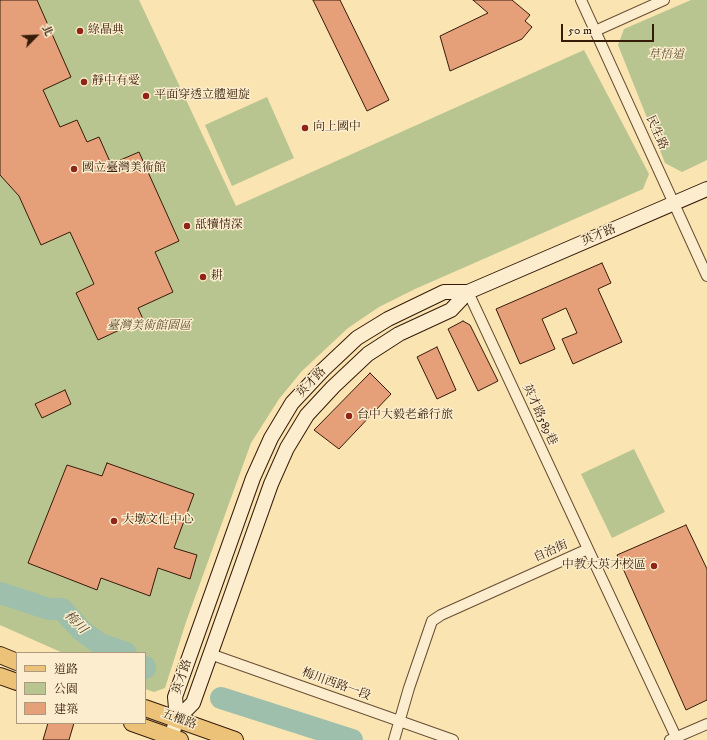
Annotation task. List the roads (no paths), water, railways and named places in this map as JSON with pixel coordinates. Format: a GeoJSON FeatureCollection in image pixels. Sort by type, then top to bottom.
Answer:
{"type":"FeatureCollection","features":[{"type":"Feature","properties":{"kind":"main road","name":"英才路"},"geometry":{"type":"LineString","coordinates":[[177,719],[175,698],[253,478],[271,438],[292,403],[329,365],[358,338],[370,330],[388,319],[444,292],[468,292],[707,189]]}},
{"type":"Feature","properties":{"kind":"main road","name":"英才路"},"geometry":{"type":"LineString","coordinates":[[177,719],[193,703],[271,484],[287,448],[307,415],[333,387],[368,354],[398,334],[451,310],[468,292]]}},
{"type":"Feature","properties":{"kind":"main road"},"geometry":{"type":"LineString","coordinates":[[0,655],[16,662]]}},
{"type":"Feature","properties":{"kind":"main road"},"geometry":{"type":"LineString","coordinates":[[0,676],[16,682]]}},
{"type":"Feature","properties":{"kind":"main road","name":"五權路"},"geometry":{"type":"LineString","coordinates":[[146,708],[235,740]]}},
{"type":"Feature","properties":{"kind":"main road"},"geometry":{"type":"LineString","coordinates":[[174,739],[177,719]]}},
{"type":"Feature","properties":{"kind":"main road","name":"五權路"},"geometry":{"type":"LineString","coordinates":[[135,724],[174,739]]}},
{"type":"Feature","properties":{"kind":"street","name":"民生路"},"geometry":{"type":"LineString","coordinates":[[581,0],[707,276]]}},
{"type":"Feature","properties":{"kind":"street"},"geometry":{"type":"LineString","coordinates":[[595,31],[664,0]]}},
{"type":"Feature","properties":{"kind":"street","name":"英才路589巷"},"geometry":{"type":"LineString","coordinates":[[468,292],[588,549]]}},
{"type":"Feature","properties":{"kind":"street"},"geometry":{"type":"LineString","coordinates":[[588,549],[673,739],[707,724]]}},
{"type":"Feature","properties":{"kind":"street","name":"自治街"},"geometry":{"type":"LineString","coordinates":[[394,740],[409,688],[432,621],[441,614],[588,549]]}},
{"type":"Feature","properties":{"kind":"street","name":"梅川西路一段"},"geometry":{"type":"LineString","coordinates":[[210,654],[453,740]]}},
{"type":"Feature","properties":{"kind":"waterway","name":"梅川"},"geometry":{"type":"LineString","coordinates":[[0,593],[49,609],[62,609],[81,630],[100,644],[123,652]]}},
{"type":"Feature","properties":{"kind":"waterway","name":"梅川"},"geometry":{"type":"LineString","coordinates":[[221,698],[352,740]]}},
{"type":"Feature","properties":{"kind":"place","name":"綠晶典"},"geometry":{"type":"Point","coordinates":[80,31]}},
{"type":"Feature","properties":{"kind":"place","name":"靜中有愛"},"geometry":{"type":"Point","coordinates":[84,82]}},
{"type":"Feature","properties":{"kind":"place","name":"平面穿透立體迴旋"},"geometry":{"type":"Point","coordinates":[146,96]}},
{"type":"Feature","properties":{"kind":"place","name":"向上國中"},"geometry":{"type":"Point","coordinates":[305,128]}},
{"type":"Feature","properties":{"kind":"place","name":"國立臺灣美術館"},"geometry":{"type":"Point","coordinates":[74,169]}},
{"type":"Feature","properties":{"kind":"place","name":"舐犢情深"},"geometry":{"type":"Point","coordinates":[187,226]}},
{"type":"Feature","properties":{"kind":"place","name":"耕"},"geometry":{"type":"Point","coordinates":[203,277]}},
{"type":"Feature","properties":{"kind":"place","name":"台中大毅老爺行旅"},"geometry":{"type":"Point","coordinates":[349,416]}},
{"type":"Feature","properties":{"kind":"place","name":"大墩文化中心"},"geometry":{"type":"Point","coordinates":[114,521]}},
{"type":"Feature","properties":{"kind":"place","name":"中教大英才校區"},"geometry":{"type":"Point","coordinates":[654,566]}},
{"type":"Feature","properties":{"kind":"park label","name":"草悟道"},"geometry":{"type":"Point","coordinates":[666,56]}},
{"type":"Feature","properties":{"kind":"park label","name":"臺灣美術館園區"},"geometry":{"type":"Point","coordinates":[149,327]}}]}
